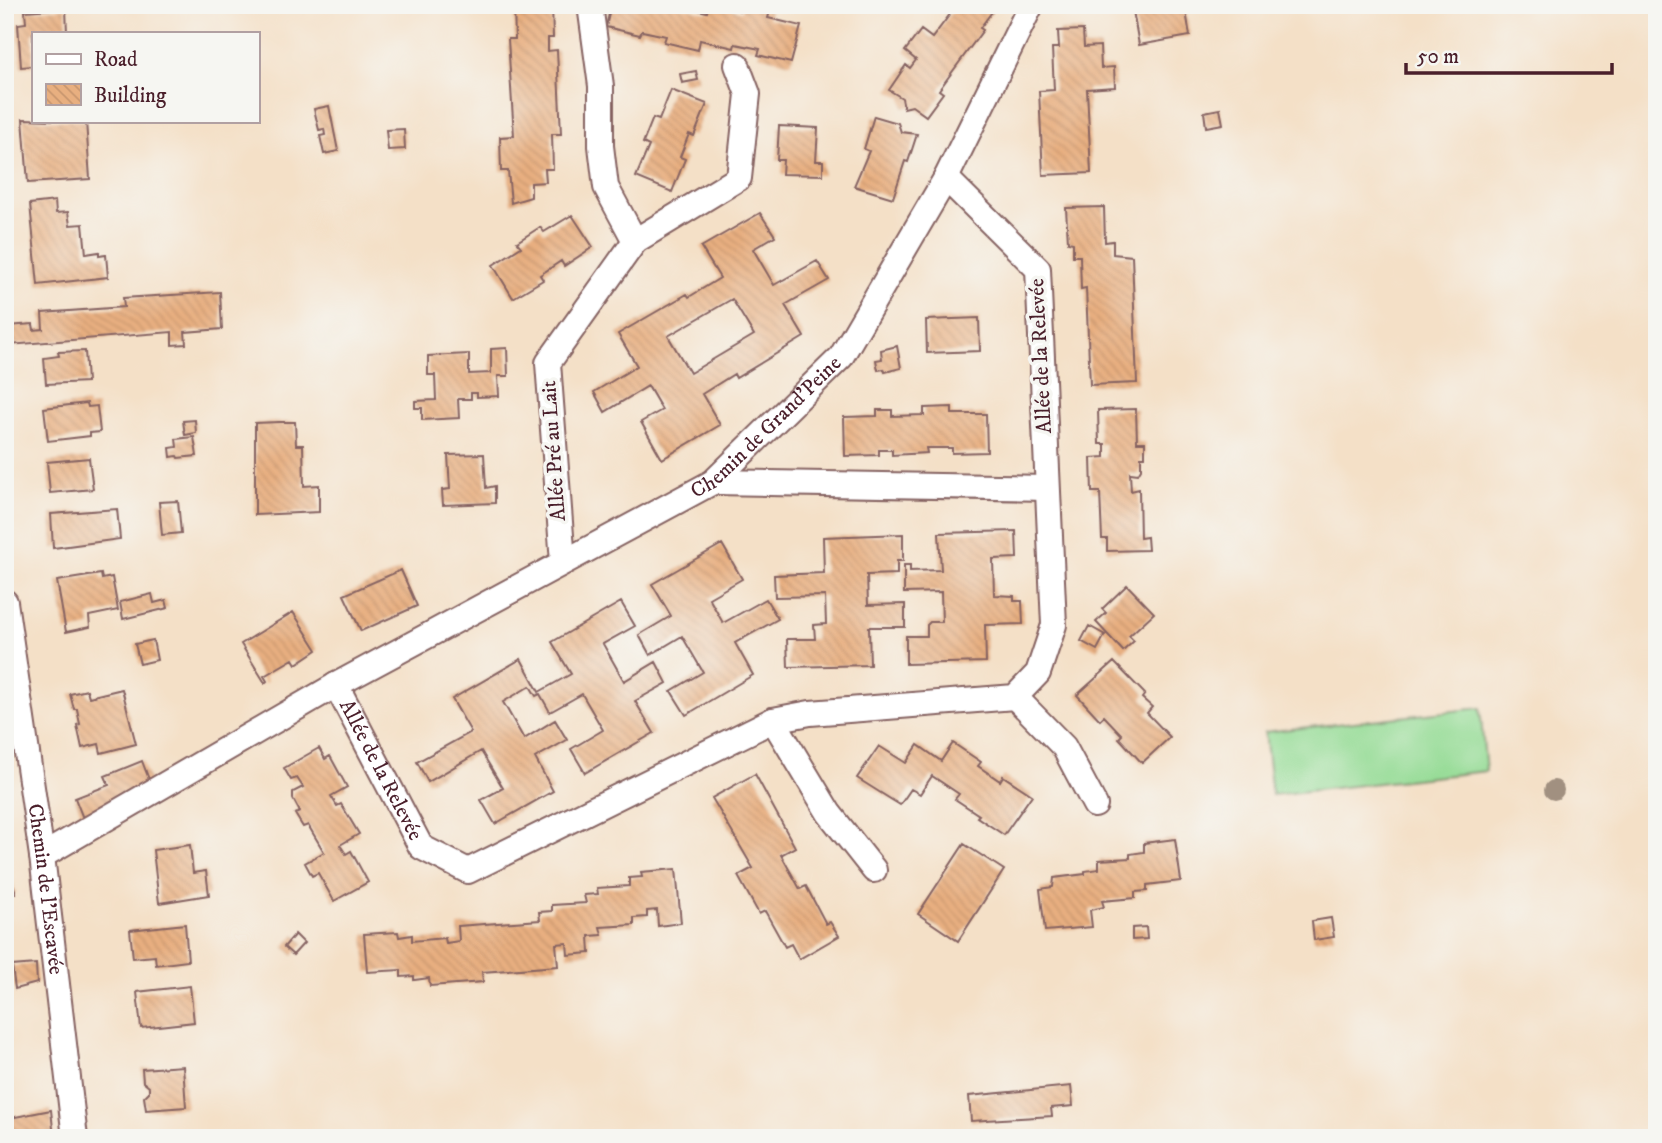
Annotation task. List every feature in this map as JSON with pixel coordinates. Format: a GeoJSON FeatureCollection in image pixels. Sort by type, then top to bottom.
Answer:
{"type":"FeatureCollection","features":[{"type":"Feature","properties":{"kind":"street"},"geometry":{"type":"LineString","coordinates":[[590,5],[601,86],[601,146],[606,187],[635,241]]}},
{"type":"Feature","properties":{"kind":"street","name":"Chemin de Grand'Peine"},"geometry":{"type":"LineString","coordinates":[[336,685],[713,482],[841,356],[946,178],[1031,5]]}},
{"type":"Feature","properties":{"kind":"street","name":"Allée Pré au Lait"},"geometry":{"type":"LineString","coordinates":[[563,562],[548,363],[635,241],[739,178],[748,94],[737,65]]}},
{"type":"Feature","properties":{"kind":"street","name":"Allée de la Relevée"},"geometry":{"type":"LineString","coordinates":[[42,856],[336,685],[421,847],[468,871],[773,720],[810,713],[1015,697],[1038,673],[1054,625],[1038,269],[946,178]]}},
{"type":"Feature","properties":{"kind":"street"},"geometry":{"type":"LineString","coordinates":[[713,482],[1047,488]]}},
{"type":"Feature","properties":{"kind":"street","name":"Chemin de l'Escavée"},"geometry":{"type":"LineString","coordinates":[[5,602],[42,856],[75,1138]]}},
{"type":"Feature","properties":{"kind":"street"},"geometry":{"type":"LineString","coordinates":[[1015,697],[1064,747],[1095,805]]}},
{"type":"Feature","properties":{"kind":"street"},"geometry":{"type":"LineString","coordinates":[[773,720],[830,813],[874,870]]}},
{"type":"Feature","properties":{"kind":"green space"},"geometry":{"type":"Polygon","coordinates":[[[1480,708],[1486,771],[1272,795],[1265,732],[1480,708]]]}},
{"type":"Feature","properties":{"kind":"building"},"geometry":{"type":"Polygon","coordinates":[[[514,5],[552,5],[553,38],[548,38],[548,51],[557,50],[561,134],[552,134],[553,169],[545,169],[546,182],[531,183],[531,197],[511,203],[508,171],[501,171],[500,137],[514,136],[508,39],[515,39],[514,5]]]}},
{"type":"Feature","properties":{"kind":"building"},"geometry":{"type":"Polygon","coordinates":[[[611,5],[676,5],[707,12],[709,5],[733,5],[732,9],[742,11],[743,5],[758,5],[757,8],[770,11],[768,18],[801,26],[791,63],[758,55],[760,49],[735,44],[734,48],[700,40],[698,50],[664,42],[666,36],[642,31],[640,35],[606,27],[611,5]]]}},
{"type":"Feature","properties":{"kind":"building"},"geometry":{"type":"Polygon","coordinates":[[[960,5],[997,5],[980,28],[983,30],[939,90],[943,93],[926,116],[912,106],[904,108],[902,98],[889,90],[906,65],[910,68],[916,60],[905,51],[921,30],[932,38],[960,5]]]}},
{"type":"Feature","properties":{"kind":"building"},"geometry":{"type":"Polygon","coordinates":[[[1132,5],[1185,5],[1190,36],[1139,45],[1132,5]]]}},
{"type":"Feature","properties":{"kind":"building"},"geometry":{"type":"Polygon","coordinates":[[[66,8],[67,32],[32,32],[32,66],[21,67],[18,24],[26,23],[25,11],[66,8]]]}},
{"type":"Feature","properties":{"kind":"building"},"geometry":{"type":"Polygon","coordinates":[[[1083,30],[1084,47],[1100,46],[1101,68],[1114,67],[1115,87],[1087,89],[1091,173],[1043,175],[1039,91],[1054,90],[1052,48],[1059,48],[1058,31],[1083,30]]]}},
{"type":"Feature","properties":{"kind":"building"},"geometry":{"type":"Polygon","coordinates":[[[696,71],[698,80],[682,83],[680,74],[696,71]]]}},
{"type":"Feature","properties":{"kind":"building"},"geometry":{"type":"Polygon","coordinates":[[[671,90],[707,104],[694,136],[689,134],[680,157],[685,159],[672,192],[636,177],[649,146],[643,143],[653,118],[659,120],[671,90]]]}},
{"type":"Feature","properties":{"kind":"building"},"geometry":{"type":"Polygon","coordinates":[[[329,106],[338,151],[324,154],[320,136],[325,135],[324,129],[319,130],[314,109],[329,106]]]}},
{"type":"Feature","properties":{"kind":"building"},"geometry":{"type":"Polygon","coordinates":[[[1220,109],[1223,124],[1206,127],[1204,112],[1220,109]]]}},
{"type":"Feature","properties":{"kind":"building"},"geometry":{"type":"Polygon","coordinates":[[[874,116],[898,123],[901,132],[917,134],[893,198],[854,186],[869,151],[864,149],[874,116]]]}},
{"type":"Feature","properties":{"kind":"building"},"geometry":{"type":"Polygon","coordinates":[[[23,119],[32,119],[32,122],[86,122],[90,179],[28,183],[23,119]]]}},
{"type":"Feature","properties":{"kind":"building"},"geometry":{"type":"Polygon","coordinates":[[[779,126],[818,128],[816,161],[823,161],[823,175],[782,174],[783,160],[777,160],[779,126]]]}},
{"type":"Feature","properties":{"kind":"building"},"geometry":{"type":"Polygon","coordinates":[[[404,129],[405,149],[388,150],[386,130],[404,129]]]}},
{"type":"Feature","properties":{"kind":"building"},"geometry":{"type":"Polygon","coordinates":[[[55,201],[56,213],[68,212],[70,225],[83,224],[86,254],[99,252],[99,256],[106,255],[108,277],[38,285],[30,204],[55,201]]]}},
{"type":"Feature","properties":{"kind":"building"},"geometry":{"type":"Polygon","coordinates":[[[1104,207],[1105,242],[1113,241],[1113,254],[1132,256],[1137,383],[1090,385],[1086,288],[1081,289],[1080,256],[1073,256],[1073,243],[1068,242],[1066,208],[1104,207]]]}},
{"type":"Feature","properties":{"kind":"building"},"geometry":{"type":"Polygon","coordinates":[[[760,213],[775,236],[753,249],[774,285],[817,261],[829,280],[785,305],[804,337],[736,378],[734,374],[702,394],[720,425],[662,459],[641,422],[662,410],[648,386],[605,412],[594,392],[637,366],[618,334],[720,278],[701,247],[760,213]],[[732,299],[668,336],[690,373],[754,335],[732,299]]]}},
{"type":"Feature","properties":{"kind":"building"},"geometry":{"type":"Polygon","coordinates":[[[572,215],[593,247],[564,266],[561,261],[540,275],[543,280],[513,298],[493,265],[521,247],[517,242],[540,227],[544,232],[572,215]]]}},
{"type":"Feature","properties":{"kind":"building"},"geometry":{"type":"Polygon","coordinates":[[[220,292],[222,329],[185,332],[186,344],[172,345],[172,332],[9,345],[8,326],[33,324],[34,330],[43,329],[42,313],[124,307],[123,298],[220,292]]]}},
{"type":"Feature","properties":{"kind":"building"},"geometry":{"type":"Polygon","coordinates":[[[979,318],[980,351],[927,353],[926,320],[979,318]]]}},
{"type":"Feature","properties":{"kind":"building"},"geometry":{"type":"Polygon","coordinates":[[[897,346],[901,368],[885,372],[884,369],[878,370],[876,360],[882,359],[881,350],[897,346]]]}},
{"type":"Feature","properties":{"kind":"building"},"geometry":{"type":"Polygon","coordinates":[[[507,348],[508,376],[498,376],[499,396],[477,397],[477,393],[471,393],[471,399],[458,399],[459,418],[422,420],[422,408],[415,408],[415,401],[436,400],[435,375],[428,375],[428,356],[469,354],[469,374],[491,373],[491,349],[507,348]]]}},
{"type":"Feature","properties":{"kind":"building"},"geometry":{"type":"Polygon","coordinates":[[[85,351],[87,382],[46,384],[44,358],[59,356],[58,352],[85,351]]]}},
{"type":"Feature","properties":{"kind":"building"},"geometry":{"type":"Polygon","coordinates":[[[87,403],[88,407],[97,406],[100,432],[90,433],[90,436],[48,441],[44,408],[87,403]]]}},
{"type":"Feature","properties":{"kind":"building"},"geometry":{"type":"Polygon","coordinates":[[[952,407],[952,414],[986,414],[987,452],[952,453],[952,448],[926,448],[927,453],[892,455],[892,450],[879,450],[879,455],[845,456],[844,417],[877,416],[877,410],[892,410],[892,416],[924,415],[924,408],[952,407]]]}},
{"type":"Feature","properties":{"kind":"building"},"geometry":{"type":"Polygon","coordinates":[[[1136,409],[1137,442],[1145,442],[1145,457],[1141,457],[1138,474],[1130,473],[1131,491],[1139,489],[1140,538],[1147,537],[1148,550],[1107,551],[1107,539],[1102,539],[1100,492],[1092,492],[1091,458],[1105,457],[1105,444],[1099,444],[1098,410],[1136,409]]]}},
{"type":"Feature","properties":{"kind":"building"},"geometry":{"type":"Polygon","coordinates":[[[195,420],[196,433],[185,435],[183,421],[195,420]]]}},
{"type":"Feature","properties":{"kind":"building"},"geometry":{"type":"Polygon","coordinates":[[[295,422],[296,445],[303,445],[304,486],[319,485],[319,512],[255,515],[255,423],[295,422]]]}},
{"type":"Feature","properties":{"kind":"building"},"geometry":{"type":"Polygon","coordinates":[[[194,437],[197,456],[171,457],[170,448],[177,447],[176,439],[194,437]]]}},
{"type":"Feature","properties":{"kind":"building"},"geometry":{"type":"Polygon","coordinates":[[[484,454],[486,488],[495,486],[495,503],[443,505],[442,490],[450,489],[448,455],[484,454]]]}},
{"type":"Feature","properties":{"kind":"building"},"geometry":{"type":"Polygon","coordinates":[[[89,458],[93,489],[50,493],[47,462],[89,458]]]}},
{"type":"Feature","properties":{"kind":"building"},"geometry":{"type":"Polygon","coordinates":[[[178,501],[181,533],[162,535],[159,502],[178,501]]]}},
{"type":"Feature","properties":{"kind":"building"},"geometry":{"type":"Polygon","coordinates":[[[117,509],[120,539],[53,548],[51,514],[117,509]]]}},
{"type":"Feature","properties":{"kind":"building"},"geometry":{"type":"Polygon","coordinates":[[[1016,531],[1017,558],[993,559],[994,595],[1014,596],[1014,601],[1022,601],[1023,624],[985,625],[986,662],[906,664],[906,636],[927,636],[927,625],[930,622],[942,622],[941,592],[904,593],[904,565],[910,565],[910,571],[941,570],[939,533],[1016,531]]]}},
{"type":"Feature","properties":{"kind":"building"},"geometry":{"type":"Polygon","coordinates":[[[903,534],[903,561],[897,561],[897,574],[867,575],[868,605],[905,604],[905,627],[869,627],[870,665],[788,667],[787,639],[815,639],[814,625],[826,624],[825,596],[775,597],[774,575],[824,573],[823,537],[903,534]]]}},
{"type":"Feature","properties":{"kind":"building"},"geometry":{"type":"Polygon","coordinates":[[[722,544],[742,579],[709,598],[723,623],[766,599],[778,619],[735,643],[753,675],[686,715],[671,691],[703,672],[682,636],[650,655],[639,635],[671,616],[652,584],[722,544]]]}},
{"type":"Feature","properties":{"kind":"building"},"geometry":{"type":"Polygon","coordinates":[[[401,570],[417,606],[361,631],[344,595],[401,570]]]}},
{"type":"Feature","properties":{"kind":"building"},"geometry":{"type":"Polygon","coordinates":[[[101,574],[102,579],[112,577],[118,610],[89,616],[90,627],[66,632],[57,581],[101,574]]]}},
{"type":"Feature","properties":{"kind":"building"},"geometry":{"type":"Polygon","coordinates":[[[1127,585],[1154,613],[1129,636],[1134,641],[1123,651],[1096,622],[1106,613],[1102,609],[1127,585]]]}},
{"type":"Feature","properties":{"kind":"building"},"geometry":{"type":"Polygon","coordinates":[[[152,594],[154,603],[166,600],[168,608],[123,619],[120,602],[152,594]]]}},
{"type":"Feature","properties":{"kind":"building"},"geometry":{"type":"Polygon","coordinates":[[[621,602],[635,626],[603,644],[624,681],[656,662],[667,683],[635,701],[654,733],[585,773],[571,749],[603,730],[582,694],[550,712],[540,694],[536,696],[530,686],[503,702],[524,739],[555,720],[567,740],[535,758],[553,791],[495,824],[481,800],[503,788],[481,751],[428,782],[417,762],[471,732],[452,699],[521,659],[539,692],[571,674],[552,642],[621,602]]]}},
{"type":"Feature","properties":{"kind":"building"},"geometry":{"type":"Polygon","coordinates":[[[293,612],[317,650],[296,664],[293,659],[264,676],[267,681],[265,683],[241,644],[293,612]]]}},
{"type":"Feature","properties":{"kind":"building"},"geometry":{"type":"Polygon","coordinates":[[[1089,626],[1105,635],[1097,650],[1081,641],[1089,626]]]}},
{"type":"Feature","properties":{"kind":"building"},"geometry":{"type":"Polygon","coordinates":[[[153,640],[157,660],[140,664],[135,644],[153,640]]]}},
{"type":"Feature","properties":{"kind":"building"},"geometry":{"type":"Polygon","coordinates":[[[1114,662],[1145,694],[1142,698],[1152,707],[1147,713],[1170,737],[1142,763],[1119,738],[1122,735],[1104,716],[1100,720],[1077,695],[1114,662]]]}},
{"type":"Feature","properties":{"kind":"building"},"geometry":{"type":"Polygon","coordinates":[[[122,689],[136,744],[101,753],[99,744],[82,748],[77,709],[74,709],[70,694],[87,690],[89,697],[122,689]]]}},
{"type":"Feature","properties":{"kind":"building"},"geometry":{"type":"Polygon","coordinates":[[[953,743],[981,762],[978,766],[1000,781],[1003,776],[1032,795],[1004,835],[955,799],[959,794],[932,776],[920,794],[911,789],[900,805],[857,778],[879,746],[906,763],[918,745],[941,761],[953,743]]]}},
{"type":"Feature","properties":{"kind":"building"},"geometry":{"type":"Polygon","coordinates":[[[319,748],[325,759],[330,756],[347,787],[331,796],[337,806],[341,804],[359,834],[340,845],[346,854],[351,851],[368,882],[334,901],[318,873],[312,876],[305,863],[324,852],[308,825],[303,827],[295,814],[300,812],[293,799],[293,792],[303,787],[297,778],[291,780],[284,768],[319,748]]]}},
{"type":"Feature","properties":{"kind":"building"},"geometry":{"type":"Polygon","coordinates":[[[142,761],[150,782],[86,826],[75,798],[109,785],[105,776],[142,761]]]}},
{"type":"Feature","properties":{"kind":"building"},"geometry":{"type":"Polygon","coordinates":[[[755,774],[795,847],[781,855],[800,889],[806,886],[826,924],[830,922],[839,936],[799,959],[791,944],[785,947],[765,911],[759,914],[738,876],[753,868],[712,798],[755,774]]]}},
{"type":"Feature","properties":{"kind":"building"},"geometry":{"type":"Polygon","coordinates":[[[1175,839],[1181,881],[1147,885],[1147,891],[1135,892],[1135,898],[1102,901],[1104,907],[1090,910],[1092,927],[1045,931],[1040,889],[1053,887],[1054,878],[1085,874],[1085,871],[1099,869],[1099,860],[1130,858],[1130,854],[1144,852],[1144,843],[1175,839]]]}},
{"type":"Feature","properties":{"kind":"building"},"geometry":{"type":"Polygon","coordinates":[[[964,844],[1004,870],[958,941],[918,914],[964,844]]]}},
{"type":"Feature","properties":{"kind":"building"},"geometry":{"type":"Polygon","coordinates":[[[190,845],[193,873],[206,871],[209,895],[159,903],[153,850],[190,845]]]}},
{"type":"Feature","properties":{"kind":"building"},"geometry":{"type":"Polygon","coordinates":[[[5,860],[16,893],[5,896],[5,860]]]}},
{"type":"Feature","properties":{"kind":"building"},"geometry":{"type":"Polygon","coordinates":[[[676,869],[681,923],[658,926],[657,910],[647,911],[647,917],[634,918],[634,925],[600,927],[602,935],[589,936],[590,953],[568,955],[567,943],[556,944],[558,966],[482,972],[483,982],[430,986],[429,978],[414,980],[414,976],[401,977],[401,970],[367,972],[364,934],[398,932],[399,937],[412,935],[412,941],[445,938],[446,943],[459,941],[458,926],[540,920],[539,912],[552,911],[552,905],[586,903],[584,895],[598,894],[597,888],[629,886],[629,878],[642,877],[641,872],[676,869]]]}},
{"type":"Feature","properties":{"kind":"building"},"geometry":{"type":"Polygon","coordinates":[[[1331,918],[1334,937],[1314,940],[1312,921],[1331,918]]]}},
{"type":"Feature","properties":{"kind":"building"},"geometry":{"type":"Polygon","coordinates":[[[185,924],[188,961],[156,965],[155,956],[133,958],[130,930],[185,924]]]}},
{"type":"Feature","properties":{"kind":"building"},"geometry":{"type":"Polygon","coordinates":[[[1146,927],[1147,939],[1132,940],[1132,928],[1146,927]]]}},
{"type":"Feature","properties":{"kind":"building"},"geometry":{"type":"Polygon","coordinates":[[[295,934],[304,943],[293,955],[284,947],[295,934]]]}},
{"type":"Feature","properties":{"kind":"building"},"geometry":{"type":"Polygon","coordinates":[[[36,964],[37,983],[15,989],[12,966],[36,964]]]}},
{"type":"Feature","properties":{"kind":"building"},"geometry":{"type":"Polygon","coordinates":[[[190,986],[194,1022],[141,1028],[137,992],[190,986]]]}},
{"type":"Feature","properties":{"kind":"building"},"geometry":{"type":"Polygon","coordinates":[[[183,1066],[186,1107],[146,1110],[144,1097],[149,1092],[149,1087],[143,1082],[142,1069],[183,1066]]]}},
{"type":"Feature","properties":{"kind":"building"},"geometry":{"type":"Polygon","coordinates":[[[1071,1086],[1073,1106],[1051,1108],[1052,1116],[971,1121],[969,1096],[1071,1086]]]}},
{"type":"Feature","properties":{"kind":"building"},"geometry":{"type":"Polygon","coordinates":[[[51,1110],[54,1138],[14,1138],[10,1118],[51,1110]]]}}]}
